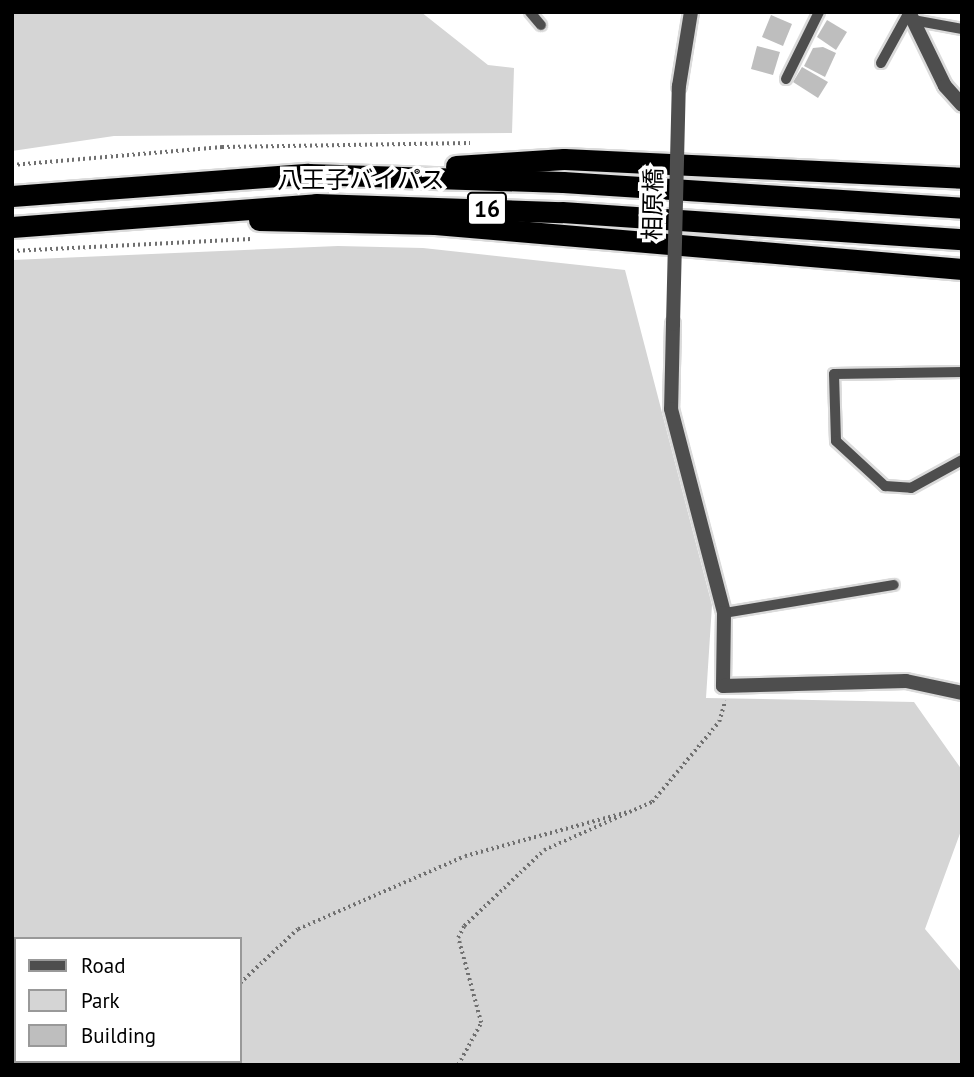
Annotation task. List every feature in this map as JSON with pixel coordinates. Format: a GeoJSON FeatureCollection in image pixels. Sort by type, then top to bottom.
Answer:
{"type":"FeatureCollection","features":[{"type":"Feature","properties":{"kind":"highway","name":"16"},"geometry":{"type":"LineString","coordinates":[[307,174],[564,159],[962,178]]}},
{"type":"Feature","properties":{"kind":"highway","name":"16"},"geometry":{"type":"LineString","coordinates":[[919,175],[962,171]]}},
{"type":"Feature","properties":{"kind":"highway","name":"八王子バイパス"},"geometry":{"type":"LineString","coordinates":[[12,196],[307,174],[563,182],[962,208]]}},
{"type":"Feature","properties":{"kind":"highway","name":"八王子バイパス"},"geometry":{"type":"LineString","coordinates":[[12,227],[64,220],[317,204],[562,212],[962,239]]}},
{"type":"Feature","properties":{"kind":"highway","name":"16"},"geometry":{"type":"LineString","coordinates":[[64,220],[435,224],[962,269]]}},
{"type":"Feature","properties":{"kind":"street","name":"相原橋"},"geometry":{"type":"LineString","coordinates":[[691,12],[679,86],[673,324],[668,380],[675,432],[724,613],[719,674],[726,689]]}},
{"type":"Feature","properties":{"kind":"street"},"geometry":{"type":"LineString","coordinates":[[911,16],[945,86],[962,105]]}},
{"type":"Feature","properties":{"kind":"street"},"geometry":{"type":"LineString","coordinates":[[726,689],[906,681],[962,693]]}},
{"type":"Feature","properties":{"kind":"lane"},"geometry":{"type":"LineString","coordinates":[[530,12],[541,25]]}},
{"type":"Feature","properties":{"kind":"lane"},"geometry":{"type":"LineString","coordinates":[[786,79],[819,12]]}},
{"type":"Feature","properties":{"kind":"lane"},"geometry":{"type":"LineString","coordinates":[[881,63],[911,16],[962,29]]}},
{"type":"Feature","properties":{"kind":"lane"},"geometry":{"type":"LineString","coordinates":[[962,372],[834,374],[836,441],[885,486],[911,488],[962,460]]}},
{"type":"Feature","properties":{"kind":"lane"},"geometry":{"type":"LineString","coordinates":[[724,613],[894,585]]}},
{"type":"Feature","properties":{"kind":"path"},"geometry":{"type":"LineString","coordinates":[[12,251],[255,239]]}},
{"type":"Feature","properties":{"kind":"path"},"geometry":{"type":"LineString","coordinates":[[458,1065],[481,1023],[458,938],[464,926],[544,850],[632,812],[682,773],[719,722],[726,689]]}},
{"type":"Feature","properties":{"kind":"path"},"geometry":{"type":"LineString","coordinates":[[242,981],[298,929],[465,856],[608,812],[632,812]]}},
{"type":"Feature","properties":{"kind":"green space"},"geometry":{"type":"Polygon","coordinates":[[[12,12],[421,12],[488,65],[514,68],[512,133],[114,136],[12,151],[12,12]]]}},
{"type":"Feature","properties":{"kind":"green space"},"geometry":{"type":"Polygon","coordinates":[[[338,246],[423,248],[625,270],[712,605],[706,698],[914,702],[962,770],[962,828],[925,929],[962,973],[962,1065],[12,1065],[12,260],[338,246]]]}},
{"type":"Feature","properties":{"kind":"building"},"geometry":{"type":"Polygon","coordinates":[[[771,15],[792,24],[783,46],[762,37],[771,15]]]}},
{"type":"Feature","properties":{"kind":"building"},"geometry":{"type":"Polygon","coordinates":[[[827,20],[847,32],[836,50],[817,37],[827,20]]]}},
{"type":"Feature","properties":{"kind":"building"},"geometry":{"type":"Polygon","coordinates":[[[757,46],[780,52],[773,75],[751,69],[757,46]]]}},
{"type":"Feature","properties":{"kind":"building"},"geometry":{"type":"Polygon","coordinates":[[[823,47],[836,53],[825,77],[804,66],[813,48],[823,47]]]}},
{"type":"Feature","properties":{"kind":"building"},"geometry":{"type":"Polygon","coordinates":[[[802,67],[828,82],[818,98],[793,82],[802,67]]]}}]}
